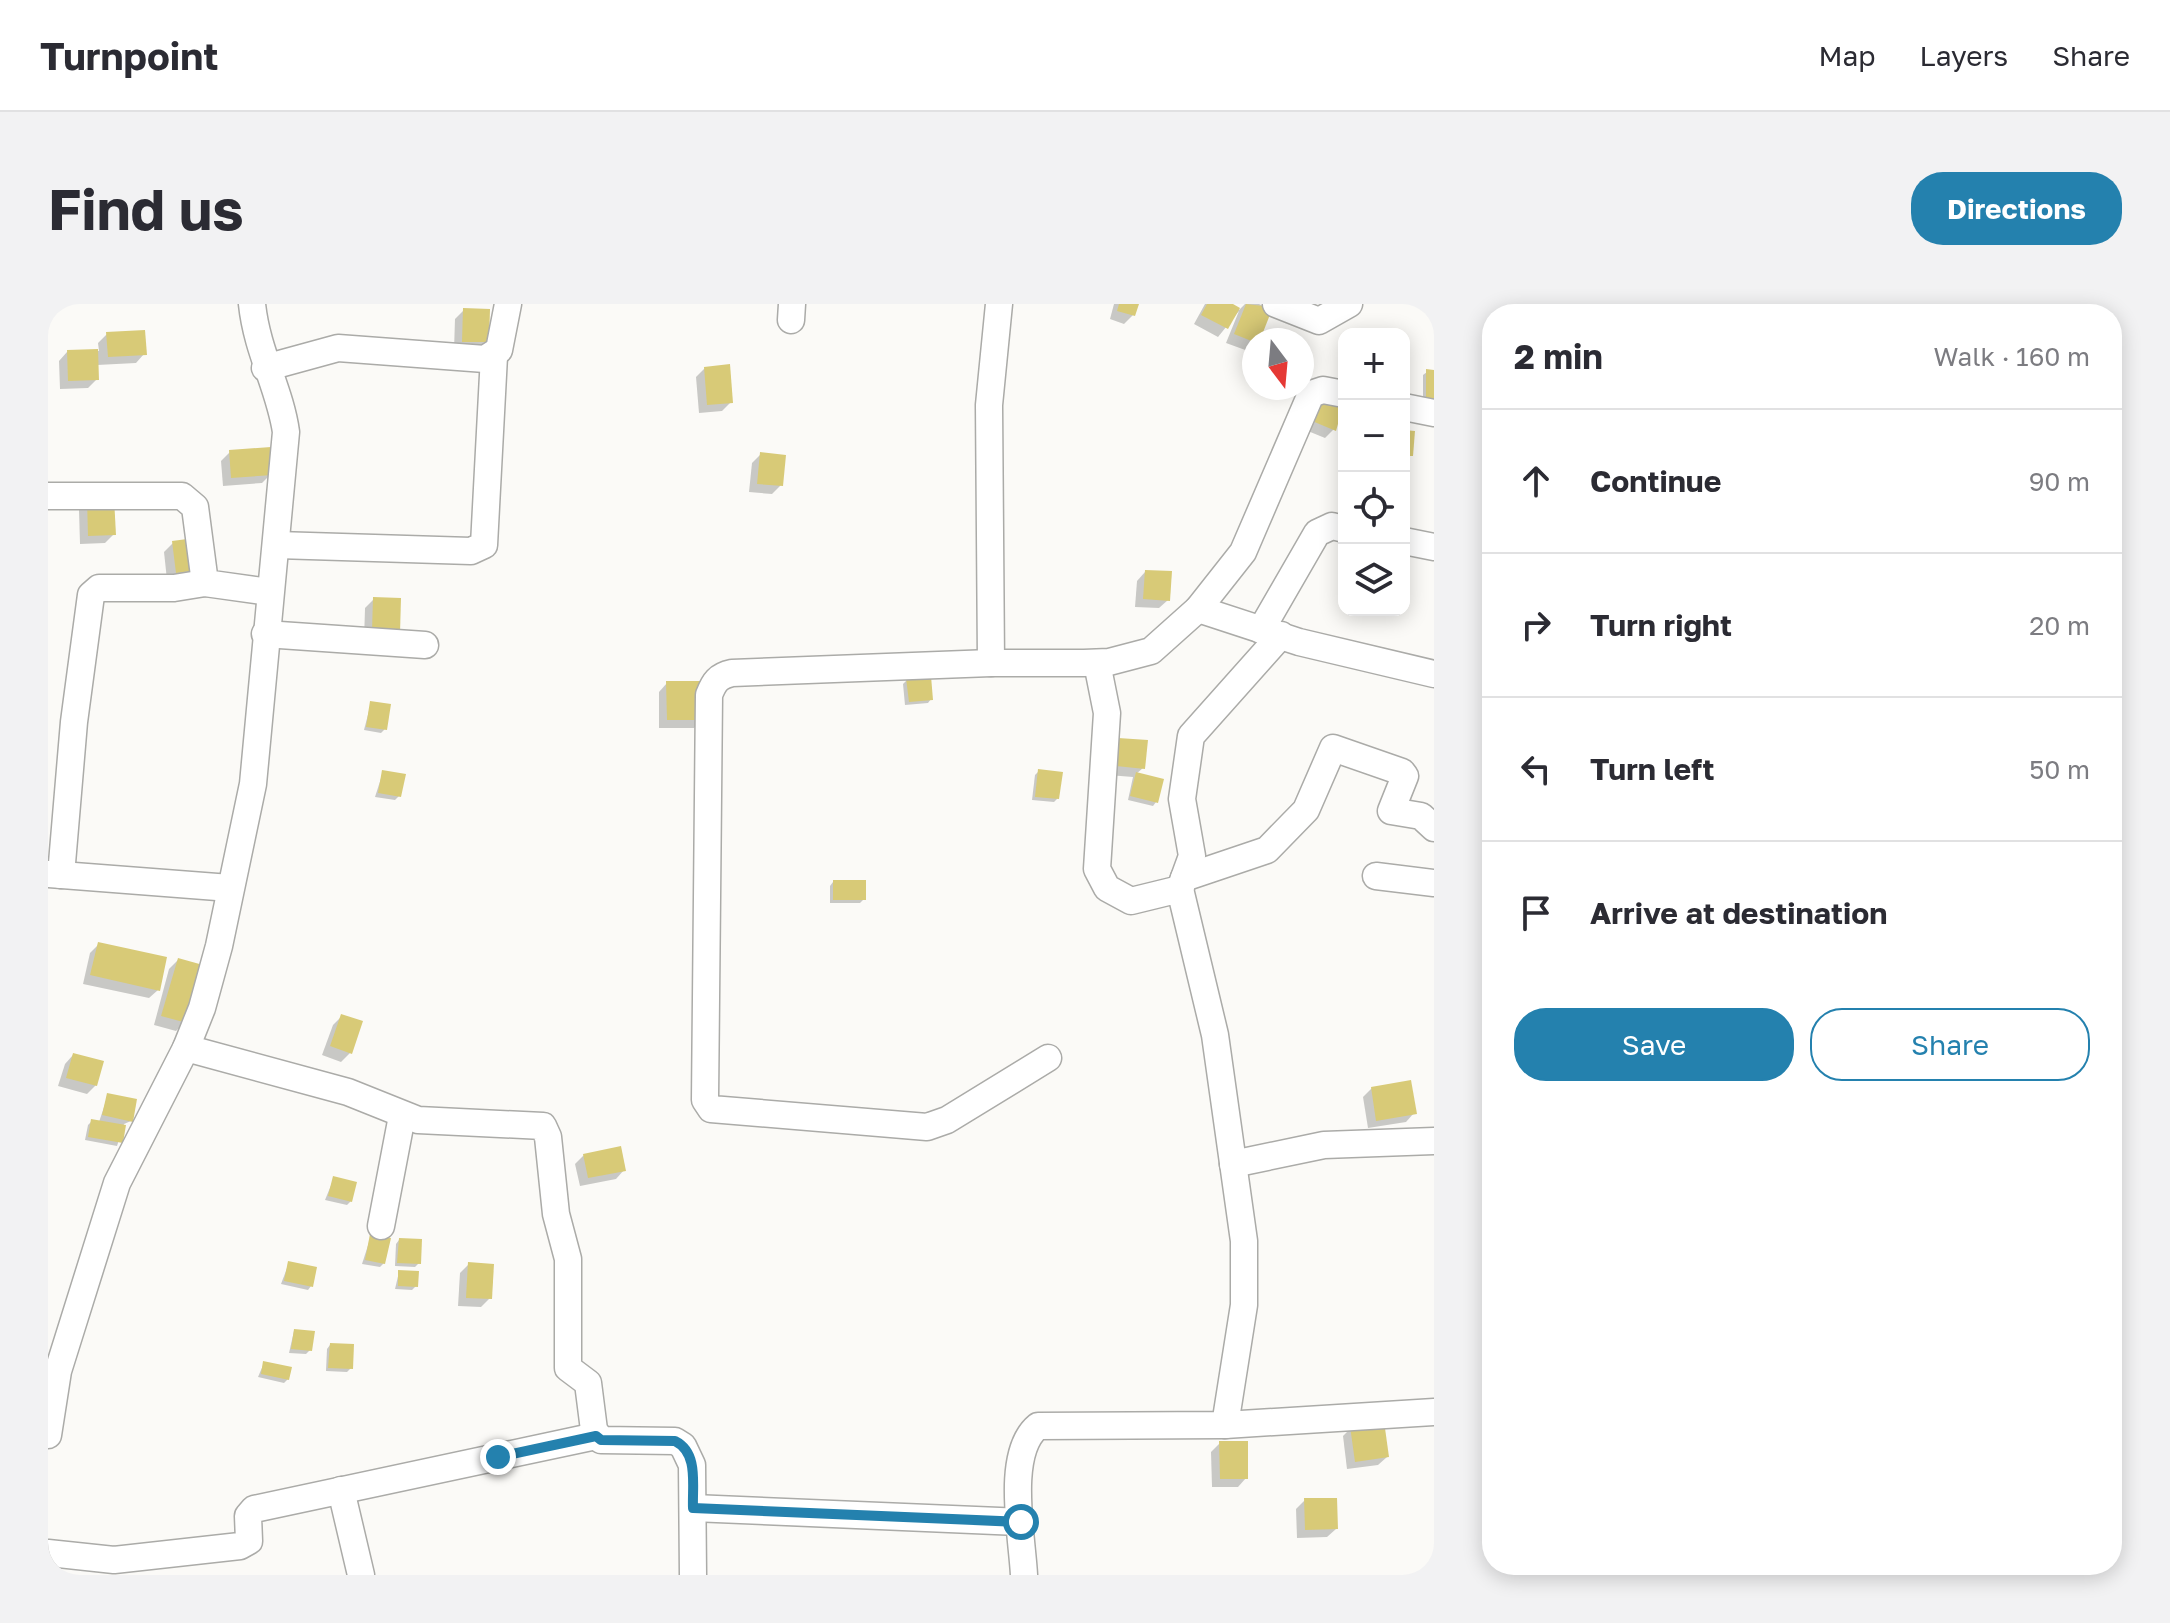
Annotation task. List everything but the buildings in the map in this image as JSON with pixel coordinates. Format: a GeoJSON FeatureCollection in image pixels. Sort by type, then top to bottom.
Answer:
{"type":"FeatureCollection","features":[{"type":"Feature","properties":{"kind":"street"},"geometry":{"type":"LineString","coordinates":[[48,1435],[58,1371],[117,1183],[186,1048],[202,1008],[249,808],[286,432],[283,413],[265,368],[252,304]]}},
{"type":"Feature","properties":{"kind":"street"},"geometry":{"type":"LineString","coordinates":[[265,368],[338,348],[485,359],[499,350],[508,304]]}},
{"type":"Feature","properties":{"kind":"street"},"geometry":{"type":"LineString","coordinates":[[991,663],[989,405],[999,304]]}},
{"type":"Feature","properties":{"kind":"street"},"geometry":{"type":"LineString","coordinates":[[1276,304],[1319,321],[1349,304]]}},
{"type":"Feature","properties":{"kind":"street"},"geometry":{"type":"LineString","coordinates":[[277,545],[471,551],[484,545],[494,356]]}},
{"type":"Feature","properties":{"kind":"street"},"geometry":{"type":"LineString","coordinates":[[1048,1058],[947,1120],[927,1127],[711,1109],[705,1100],[709,695],[713,684],[721,676],[732,673],[991,663],[1097,663],[1159,647],[1198,609],[1249,541],[1307,399],[1316,390],[1338,393]]}},
{"type":"Feature","properties":{"kind":"street"},"geometry":{"type":"LineString","coordinates":[[1410,408],[1434,413]]}},
{"type":"Feature","properties":{"kind":"street"},"geometry":{"type":"LineString","coordinates":[[48,496],[182,496],[189,499],[195,507],[205,583]]}},
{"type":"Feature","properties":{"kind":"street"},"geometry":{"type":"LineString","coordinates":[[1225,1425],[1246,1273],[1215,1035],[1182,883],[1192,856],[1182,799],[1191,736],[1271,632],[1317,533],[1332,526],[1338,528]]}},
{"type":"Feature","properties":{"kind":"street"},"geometry":{"type":"LineString","coordinates":[[1410,542],[1434,547]]}},
{"type":"Feature","properties":{"kind":"street"},"geometry":{"type":"LineString","coordinates":[[230,888],[55,875],[91,595],[99,588],[174,588],[205,583],[270,592]]}},
{"type":"Feature","properties":{"kind":"street"},"geometry":{"type":"LineString","coordinates":[[1198,609],[1271,632],[1434,674]]}},
{"type":"Feature","properties":{"kind":"street"},"geometry":{"type":"LineString","coordinates":[[265,634],[425,645]]}},
{"type":"Feature","properties":{"kind":"street"},"geometry":{"type":"LineString","coordinates":[[1097,663],[1107,713],[1097,857],[1100,879],[1120,898],[1131,901],[1267,850],[1301,817],[1333,748],[1402,772],[1405,776],[1391,808],[1393,813],[1421,816],[1434,828]]}},
{"type":"Feature","properties":{"kind":"street"},"geometry":{"type":"LineString","coordinates":[[1376,876],[1434,883]]}},
{"type":"Feature","properties":{"kind":"street"},"geometry":{"type":"LineString","coordinates":[[186,1048],[339,1089],[402,1116],[435,1123],[538,1124],[547,1131],[556,1214],[568,1259],[568,1368],[590,1387],[596,1436],[601,1440],[675,1441],[683,1446],[692,1465],[693,1575]]}},
{"type":"Feature","properties":{"kind":"street"},"geometry":{"type":"LineString","coordinates":[[381,1226],[402,1116]]}},
{"type":"Feature","properties":{"kind":"street"},"geometry":{"type":"LineString","coordinates":[[1233,1164],[1324,1145],[1434,1141]]}},
{"type":"Feature","properties":{"kind":"street"},"geometry":{"type":"LineString","coordinates":[[1024,1575],[1020,1454],[1027,1435],[1038,1426],[1225,1425],[1434,1412]]}},
{"type":"Feature","properties":{"kind":"street"},"geometry":{"type":"LineString","coordinates":[[48,1553],[114,1560],[240,1546],[249,1541],[248,1516],[254,1509],[596,1436]]}},
{"type":"Feature","properties":{"kind":"street"},"geometry":{"type":"LineString","coordinates":[[341,1490],[361,1575]]}},
{"type":"Feature","properties":{"kind":"street"},"geometry":{"type":"LineString","coordinates":[[693,1508],[1021,1522]]}},
{"type":"Feature","properties":{"kind":"route"},"geometry":{"type":"LineString","coordinates":[[498,1457],[596,1436],[601,1440],[675,1441],[689,1453],[693,1508],[1021,1522]]}}]}
